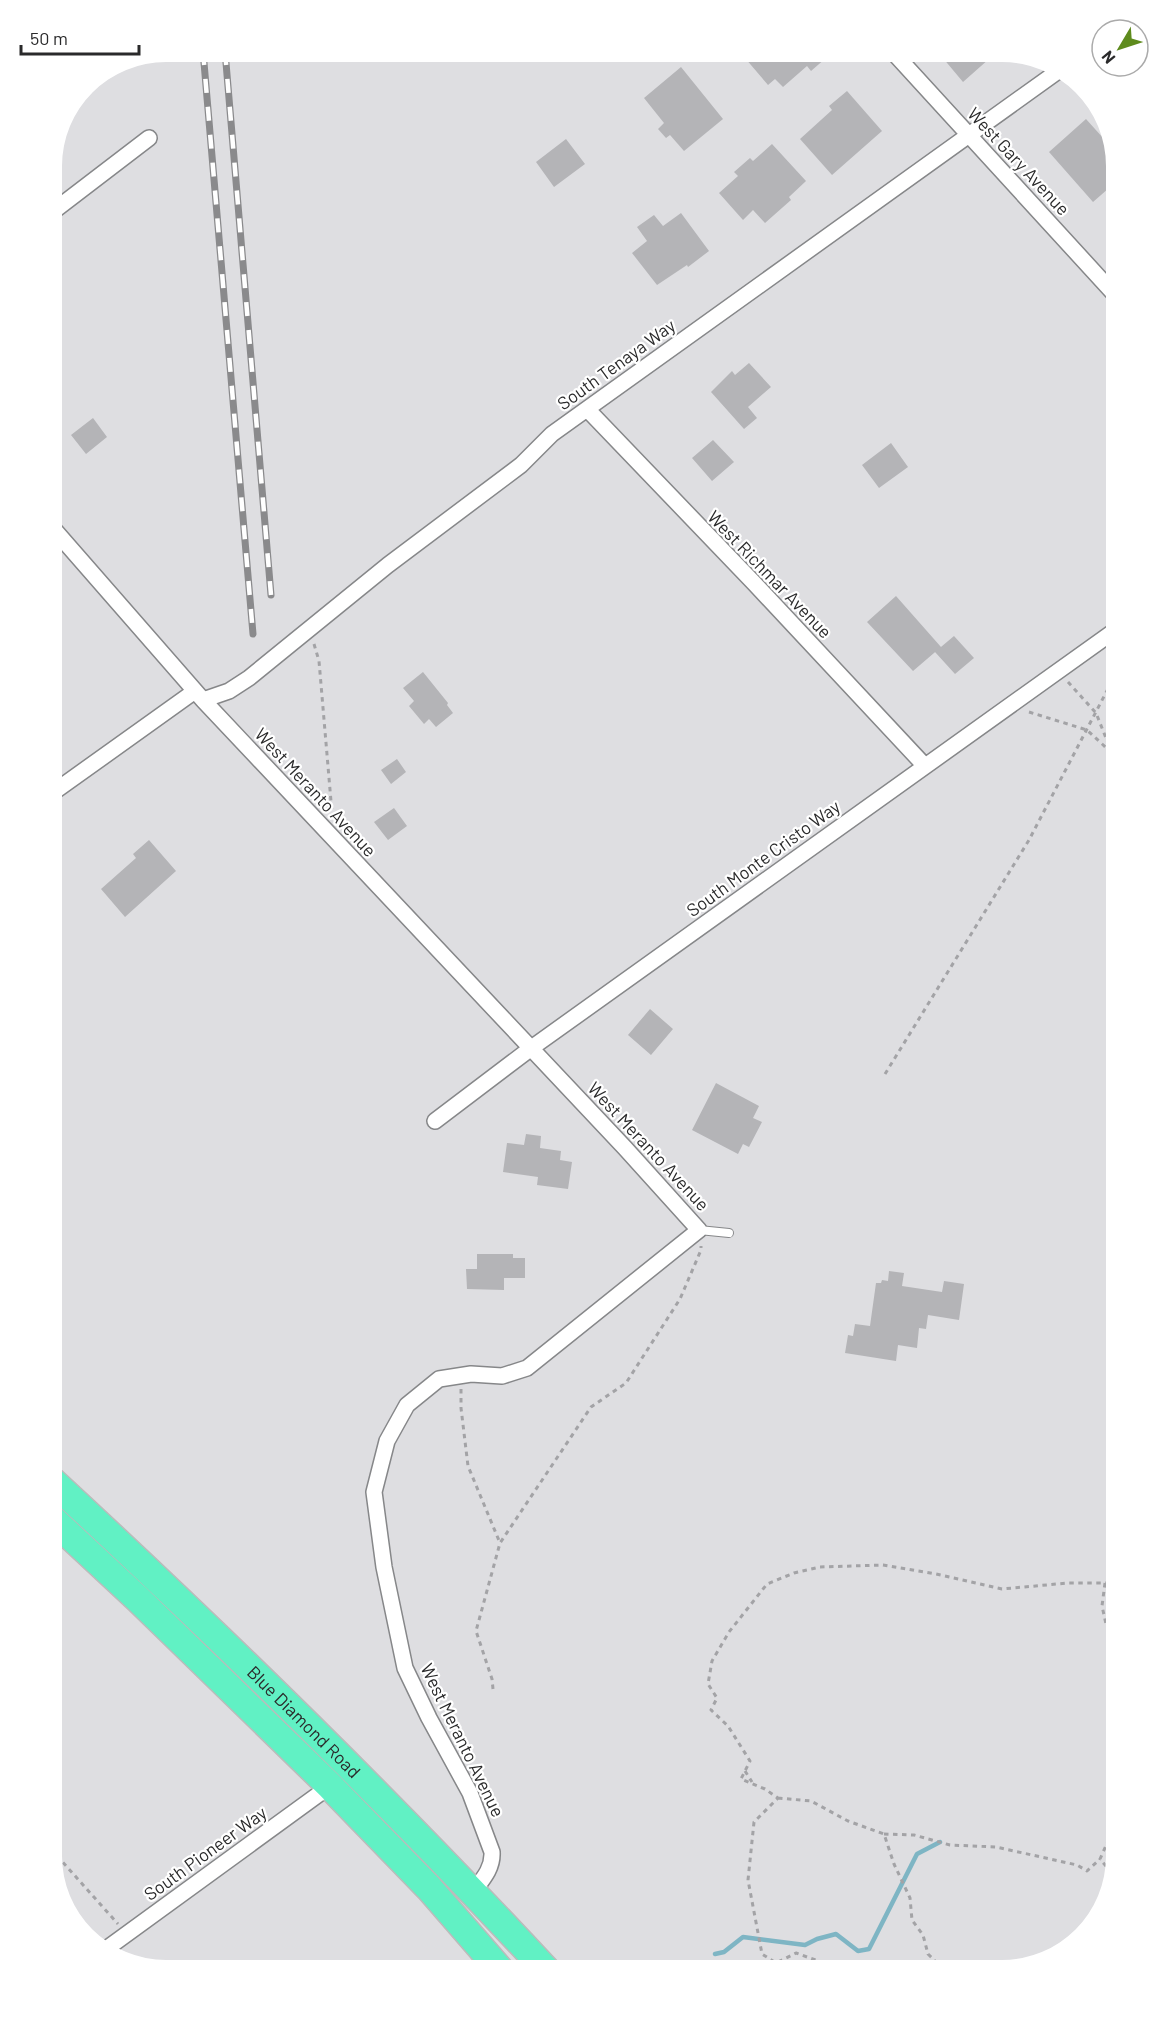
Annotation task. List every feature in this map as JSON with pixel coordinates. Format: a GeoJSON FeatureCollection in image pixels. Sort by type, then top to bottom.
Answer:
{"type":"FeatureCollection","features":[{"type":"Feature","properties":{"kind":"highway","name":"Blue Diamond Road"},"geometry":{"type":"LineString","coordinates":[[62,1490],[300,1717],[473,1892],[536,1960]]}},
{"type":"Feature","properties":{"kind":"highway","name":"Blue Diamond Road"},"geometry":{"type":"LineString","coordinates":[[62,1528],[330,1786],[429,1888],[491,1960]]}},
{"type":"Feature","properties":{"kind":"street","name":"West Gary Avenue"},"geometry":{"type":"LineString","coordinates":[[902,62],[1106,285]]}},
{"type":"Feature","properties":{"kind":"street","name":"South Tenaya Way"},"geometry":{"type":"LineString","coordinates":[[62,787],[199,695],[230,691],[249,678],[388,565],[521,465],[552,434],[1053,75]]}},
{"type":"Feature","properties":{"kind":"street"},"geometry":{"type":"LineString","coordinates":[[62,205],[149,138]]}},
{"type":"Feature","properties":{"kind":"street","name":"West Richmar Avenue"},"geometry":{"type":"LineString","coordinates":[[587,409],[925,766]]}},
{"type":"Feature","properties":{"kind":"street","name":"West Meranto Avenue"},"geometry":{"type":"LineString","coordinates":[[62,539],[199,695],[625,1148],[699,1230],[527,1368],[502,1376],[471,1374],[439,1379],[407,1405],[387,1441],[374,1492],[384,1566],[405,1668],[470,1793],[492,1852],[493,1861],[473,1892]]}},
{"type":"Feature","properties":{"kind":"street","name":"South Monte Cristo Way"},"geometry":{"type":"LineString","coordinates":[[435,1121],[530,1049],[1106,637]]}},
{"type":"Feature","properties":{"kind":"street","name":"South Pioneer Way"},"geometry":{"type":"LineString","coordinates":[[114,1947],[330,1786]]}},
{"type":"Feature","properties":{"kind":"lane"},"geometry":{"type":"LineString","coordinates":[[699,1230],[729,1233]]}},
{"type":"Feature","properties":{"kind":"path"},"geometry":{"type":"LineString","coordinates":[[310,628],[319,661],[334,839]]}},
{"type":"Feature","properties":{"kind":"path"},"geometry":{"type":"LineString","coordinates":[[1058,672],[1096,713],[1106,736]]}},
{"type":"Feature","properties":{"kind":"path"},"geometry":{"type":"LineString","coordinates":[[885,1074],[1029,840],[1106,693]]}},
{"type":"Feature","properties":{"kind":"path"},"geometry":{"type":"LineString","coordinates":[[1009,707],[1060,720],[1087,730],[1106,748]]}},
{"type":"Feature","properties":{"kind":"path"},"geometry":{"type":"LineString","coordinates":[[493,1689],[492,1678],[476,1630],[500,1542],[591,1407],[626,1383],[680,1299],[701,1250],[699,1230]]}},
{"type":"Feature","properties":{"kind":"path"},"geometry":{"type":"LineString","coordinates":[[461,1376],[461,1408],[468,1466],[500,1542]]}},
{"type":"Feature","properties":{"kind":"path"},"geometry":{"type":"LineString","coordinates":[[1106,1624],[1102,1606],[1105,1583],[1068,1583],[1002,1589],[883,1565],[820,1567],[794,1573],[767,1584],[729,1632],[712,1660],[708,1684],[717,1698],[711,1710],[728,1726],[750,1761],[741,1779],[778,1798],[811,1801],[848,1821],[884,1834],[914,1835],[950,1845],[996,1847],[1077,1865],[1087,1870],[1100,1859],[1106,1846]]}},
{"type":"Feature","properties":{"kind":"path"},"geometry":{"type":"LineString","coordinates":[[745,1771],[753,1784]]}},
{"type":"Feature","properties":{"kind":"path"},"geometry":{"type":"LineString","coordinates":[[771,1960],[762,1954],[748,1880],[754,1822],[778,1798]]}},
{"type":"Feature","properties":{"kind":"path"},"geometry":{"type":"LineString","coordinates":[[884,1834],[894,1864],[910,1898],[912,1920],[923,1935],[928,1954],[934,1960]]}},
{"type":"Feature","properties":{"kind":"path"},"geometry":{"type":"LineString","coordinates":[[1100,1859],[1106,1866]]}},
{"type":"Feature","properties":{"kind":"path"},"geometry":{"type":"LineString","coordinates":[[63,1862],[128,1934]]}},
{"type":"Feature","properties":{"kind":"path"},"geometry":{"type":"LineString","coordinates":[[782,1960],[796,1953],[815,1960]]}},
{"type":"Feature","properties":{"kind":"building"},"geometry":{"type":"Polygon","coordinates":[[[748,62],[821,62],[811,71],[807,66],[783,87],[775,79],[768,85],[748,62]]]}},
{"type":"Feature","properties":{"kind":"building"},"geometry":{"type":"Polygon","coordinates":[[[946,62],[986,62],[963,82],[946,62]]]}},
{"type":"Feature","properties":{"kind":"building"},"geometry":{"type":"Polygon","coordinates":[[[681,67],[723,119],[684,151],[670,135],[666,138],[658,129],[664,123],[644,98],[681,67]]]}},
{"type":"Feature","properties":{"kind":"building"},"geometry":{"type":"Polygon","coordinates":[[[847,91],[882,131],[832,175],[800,139],[832,110],[829,106],[847,91]]]}},
{"type":"Feature","properties":{"kind":"building"},"geometry":{"type":"Polygon","coordinates":[[[1086,119],[1102,137],[1106,166],[1106,191],[1093,202],[1049,152],[1086,119]]]}},
{"type":"Feature","properties":{"kind":"building"},"geometry":{"type":"Polygon","coordinates":[[[566,139],[585,164],[554,187],[536,162],[566,139]]]}},
{"type":"Feature","properties":{"kind":"building"},"geometry":{"type":"Polygon","coordinates":[[[772,144],[806,181],[789,197],[791,200],[765,223],[753,210],[743,220],[719,193],[738,176],[734,172],[750,158],[753,161],[772,144]]]}},
{"type":"Feature","properties":{"kind":"building"},"geometry":{"type":"Polygon","coordinates":[[[681,213],[709,251],[688,267],[687,265],[657,285],[632,253],[647,241],[637,227],[654,215],[663,226],[681,213]]]}},
{"type":"Feature","properties":{"kind":"building"},"geometry":{"type":"Polygon","coordinates":[[[749,363],[771,387],[748,407],[757,418],[744,429],[711,392],[732,371],[735,375],[749,363]]]}},
{"type":"Feature","properties":{"kind":"building"},"geometry":{"type":"Polygon","coordinates":[[[93,418],[107,437],[86,454],[71,435],[93,418]]]}},
{"type":"Feature","properties":{"kind":"building"},"geometry":{"type":"Polygon","coordinates":[[[713,440],[734,462],[712,481],[692,458],[713,440]]]}},
{"type":"Feature","properties":{"kind":"building"},"geometry":{"type":"Polygon","coordinates":[[[891,443],[908,467],[879,488],[862,465],[891,443]]]}},
{"type":"Feature","properties":{"kind":"building"},"geometry":{"type":"Polygon","coordinates":[[[896,596],[941,647],[913,671],[867,622],[896,596]]]}},
{"type":"Feature","properties":{"kind":"building"},"geometry":{"type":"Polygon","coordinates":[[[954,636],[974,658],[955,674],[935,652],[954,636]]]}},
{"type":"Feature","properties":{"kind":"building"},"geometry":{"type":"Polygon","coordinates":[[[423,672],[448,703],[453,713],[436,727],[429,719],[424,724],[409,706],[414,701],[403,688],[423,672]]]}},
{"type":"Feature","properties":{"kind":"building"},"geometry":{"type":"Polygon","coordinates":[[[397,759],[406,772],[391,784],[381,770],[397,759]]]}},
{"type":"Feature","properties":{"kind":"building"},"geometry":{"type":"Polygon","coordinates":[[[394,808],[407,826],[388,840],[374,822],[394,808]]]}},
{"type":"Feature","properties":{"kind":"building"},"geometry":{"type":"Polygon","coordinates":[[[149,840],[176,871],[125,917],[101,889],[136,858],[133,854],[149,840]]]}},
{"type":"Feature","properties":{"kind":"building"},"geometry":{"type":"Polygon","coordinates":[[[650,1009],[673,1029],[651,1055],[628,1035],[650,1009]]]}},
{"type":"Feature","properties":{"kind":"building"},"geometry":{"type":"Polygon","coordinates":[[[716,1083],[759,1106],[753,1118],[762,1122],[749,1147],[743,1144],[738,1154],[692,1130],[716,1083]]]}},
{"type":"Feature","properties":{"kind":"building"},"geometry":{"type":"Polygon","coordinates":[[[526,1134],[541,1136],[540,1148],[561,1151],[560,1160],[572,1162],[568,1189],[537,1185],[538,1177],[503,1172],[507,1143],[524,1145],[526,1134]]]}},
{"type":"Feature","properties":{"kind":"building"},"geometry":{"type":"Polygon","coordinates":[[[477,1254],[513,1254],[513,1258],[525,1258],[525,1278],[504,1278],[504,1290],[467,1289],[466,1269],[477,1269],[477,1254]]]}},
{"type":"Feature","properties":{"kind":"building"},"geometry":{"type":"Polygon","coordinates":[[[889,1271],[904,1273],[902,1286],[942,1292],[944,1281],[964,1284],[959,1320],[928,1315],[926,1329],[919,1328],[917,1348],[898,1345],[896,1361],[845,1353],[848,1335],[853,1336],[855,1324],[870,1326],[876,1283],[881,1283],[882,1280],[888,1281],[889,1271]]]}},
{"type":"Feature","properties":{"kind":"waterway"},"geometry":{"type":"LineString","coordinates":[[715,1954],[724,1952],[743,1937],[805,1945],[836,1934],[858,1951],[869,1949],[917,1854],[940,1842]]}},
{"type":"Feature","properties":{"kind":"railway"},"geometry":{"type":"LineString","coordinates":[[204,62],[253,634]]}},
{"type":"Feature","properties":{"kind":"railway"},"geometry":{"type":"LineString","coordinates":[[226,62],[271,595]]}}]}
